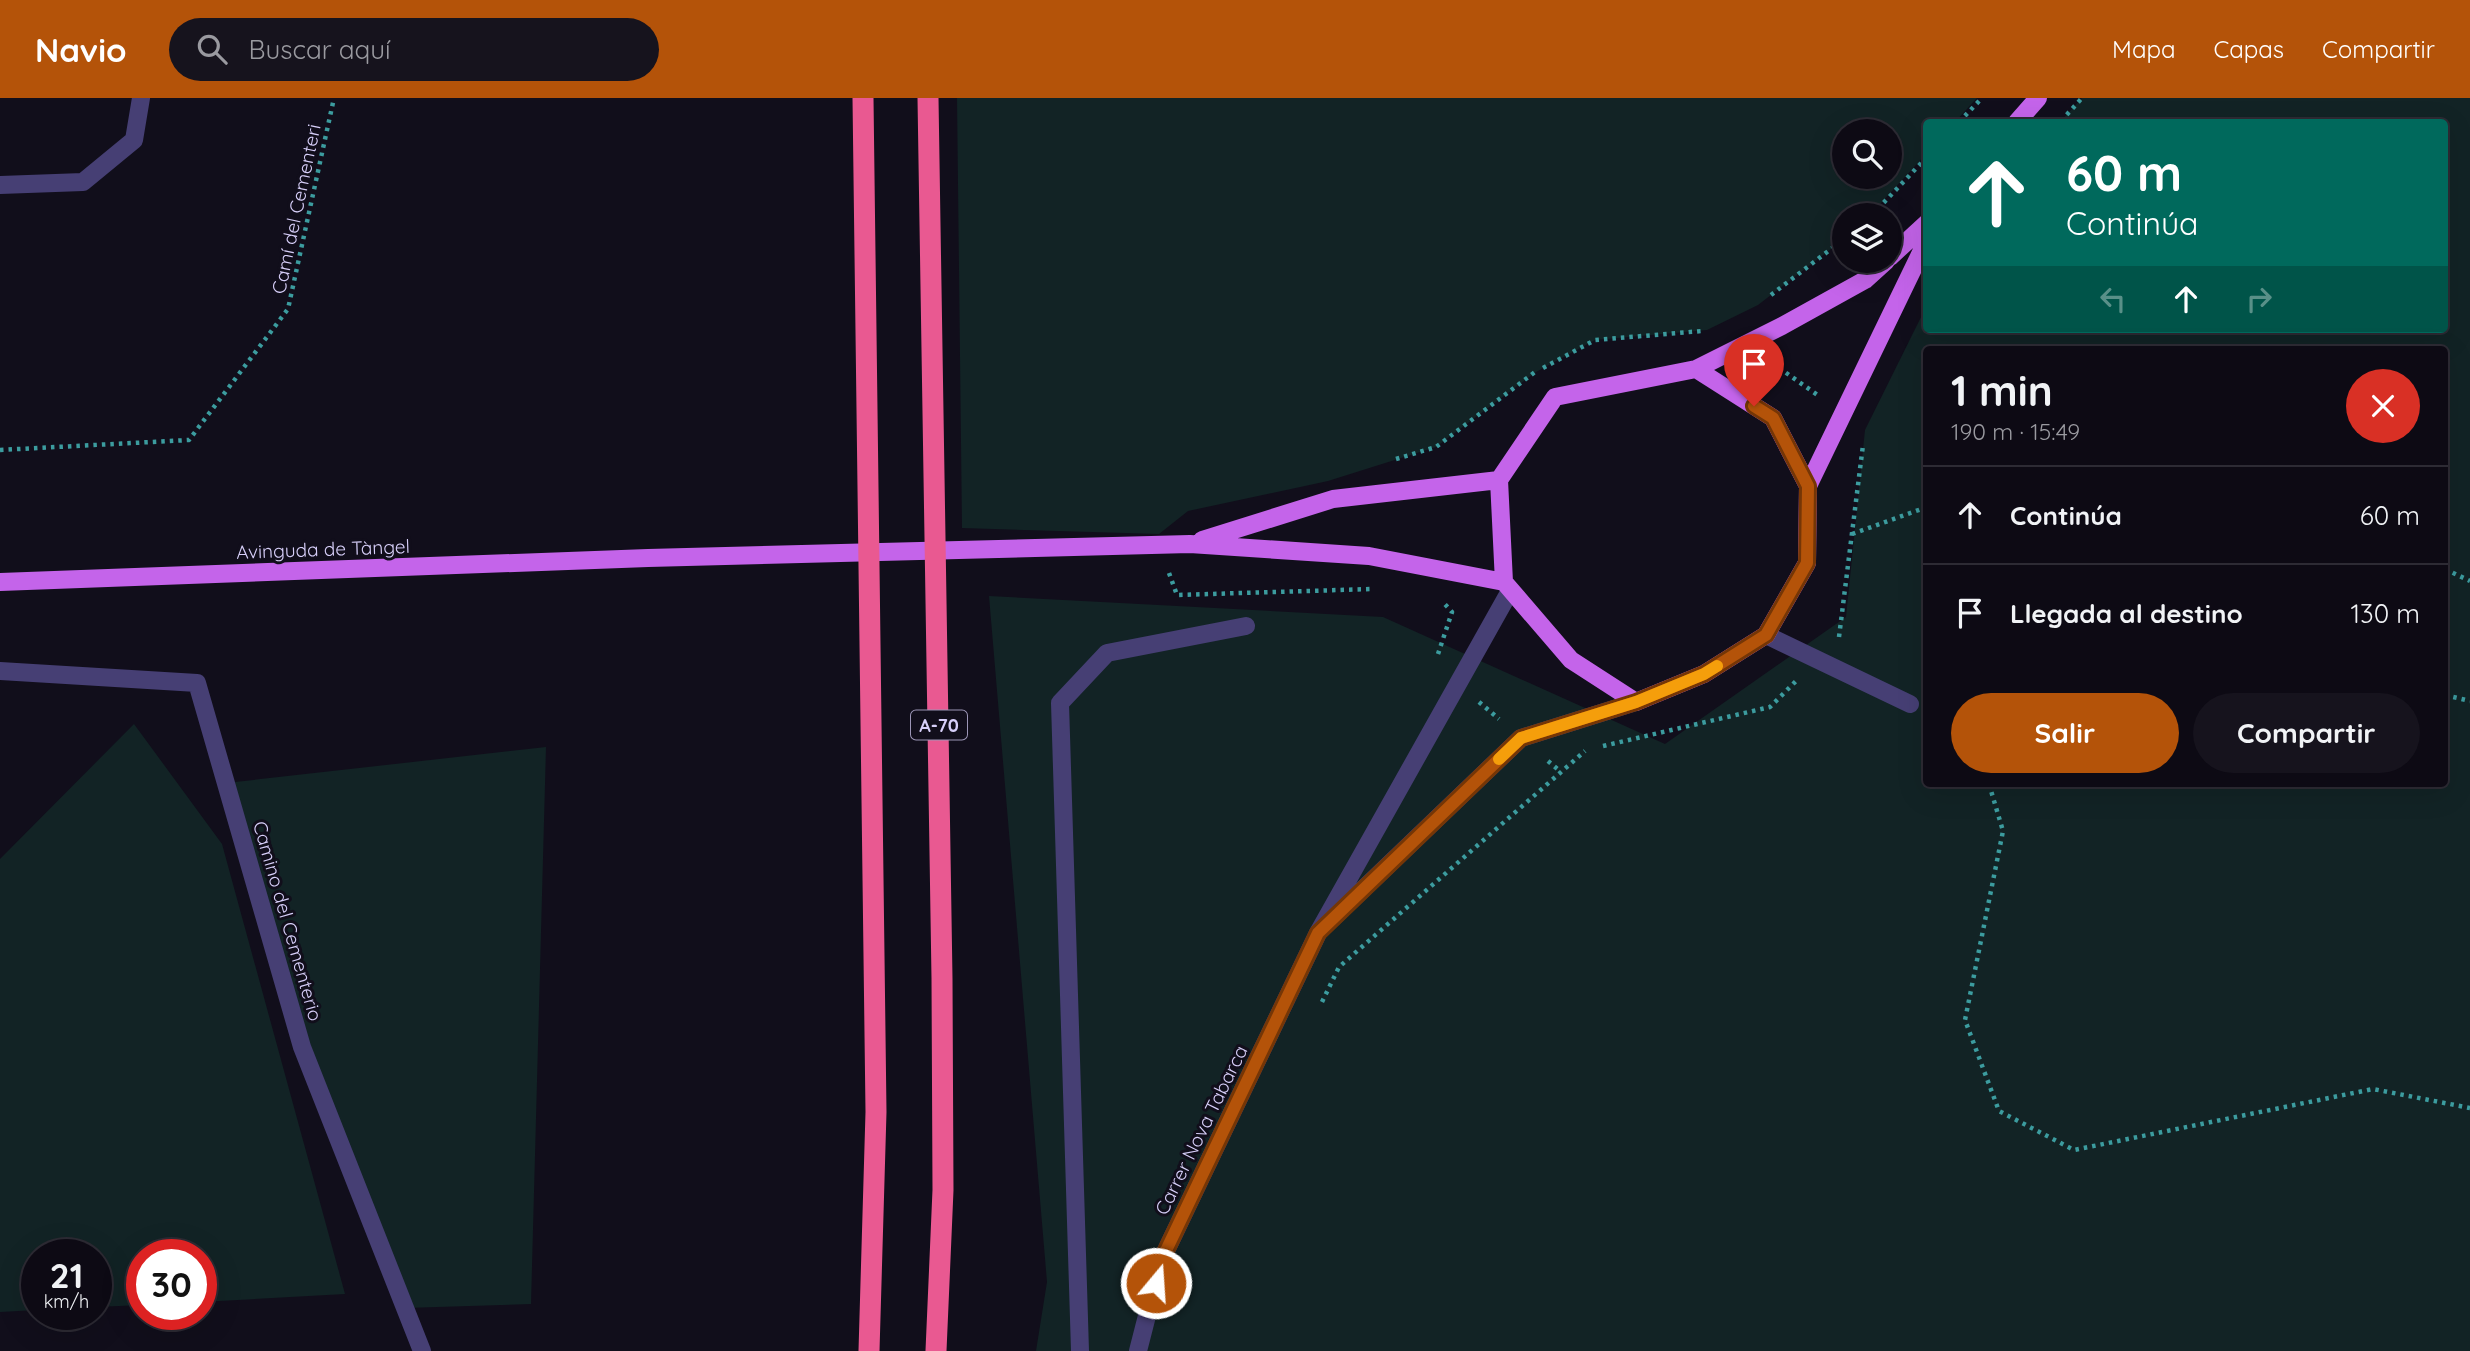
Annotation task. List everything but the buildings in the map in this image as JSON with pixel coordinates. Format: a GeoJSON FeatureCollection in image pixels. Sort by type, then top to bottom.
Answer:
{"type":"FeatureCollection","features":[{"type":"Feature","properties":{"kind":"highway"},"geometry":{"type":"LineString","coordinates":[[863,98],[876,1112],[869,1351]]}},
{"type":"Feature","properties":{"kind":"highway","name":"A-70"},"geometry":{"type":"LineString","coordinates":[[928,98],[942,991],[943,1190],[936,1351]]}},
{"type":"Feature","properties":{"kind":"main road"},"geometry":{"type":"LineString","coordinates":[[2020,119],[2038,98]]}},
{"type":"Feature","properties":{"kind":"main road"},"geometry":{"type":"LineString","coordinates":[[1902,246],[1923,227]]}},
{"type":"Feature","properties":{"kind":"main road"},"geometry":{"type":"LineString","coordinates":[[1190,544],[1369,556],[1507,587],[1571,660],[1636,702],[1704,674],[1766,635],[1807,563],[1808,486],[1923,248]]}},
{"type":"Feature","properties":{"kind":"main road"},"geometry":{"type":"LineString","coordinates":[[1507,587],[1499,480],[1555,397],[1696,369],[1865,280],[1873,273]]}},
{"type":"Feature","properties":{"kind":"main road"},"geometry":{"type":"LineString","coordinates":[[1696,369],[1773,418],[1808,486]]}},
{"type":"Feature","properties":{"kind":"main road"},"geometry":{"type":"LineString","coordinates":[[1190,544],[1333,499],[1499,480]]}},
{"type":"Feature","properties":{"kind":"main road","name":"Avinguda de Tàngel"},"geometry":{"type":"LineString","coordinates":[[0,582],[648,558],[1190,544]]}},
{"type":"Feature","properties":{"kind":"street"},"geometry":{"type":"LineString","coordinates":[[0,185],[83,182],[135,140],[141,98]]}},
{"type":"Feature","properties":{"kind":"street","name":"Carrer Nova Tabarca"},"geometry":{"type":"LineString","coordinates":[[1138,1351],[1161,1261],[1318,933],[1458,684],[1507,587]]}},
{"type":"Feature","properties":{"kind":"street"},"geometry":{"type":"LineString","coordinates":[[1080,1351],[1060,703],[1107,653],[1246,626]]}},
{"type":"Feature","properties":{"kind":"street"},"geometry":{"type":"LineString","coordinates":[[1766,635],[1910,704]]}},
{"type":"Feature","properties":{"kind":"street","name":"Camino del Cementerio"},"geometry":{"type":"LineString","coordinates":[[0,671],[197,683],[302,1047],[422,1351]]}},
{"type":"Feature","properties":{"kind":"street"},"geometry":{"type":"LineString","coordinates":[[1318,933],[1521,738],[1636,702]]}},
{"type":"Feature","properties":{"kind":"path","name":"Camí del Cementeri"},"geometry":{"type":"LineString","coordinates":[[0,450],[188,440],[288,309],[334,98]]}},
{"type":"Feature","properties":{"kind":"path"},"geometry":{"type":"LineString","coordinates":[[1962,119],[1982,98]]}},
{"type":"Feature","properties":{"kind":"path"},"geometry":{"type":"LineString","coordinates":[[2063,119],[2082,98]]}},
{"type":"Feature","properties":{"kind":"path"},"geometry":{"type":"LineString","coordinates":[[1883,203],[1923,161]]}},
{"type":"Feature","properties":{"kind":"path"},"geometry":{"type":"LineString","coordinates":[[1768,297],[1832,248]]}},
{"type":"Feature","properties":{"kind":"path"},"geometry":{"type":"LineString","coordinates":[[1388,462],[1436,447],[1536,372],[1595,340],[1707,330],[1719,325],[1865,429],[1840,636],[1770,707],[1599,747]]}},
{"type":"Feature","properties":{"kind":"path"},"geometry":{"type":"LineString","coordinates":[[1852,534],[1923,508]]}},
{"type":"Feature","properties":{"kind":"path"},"geometry":{"type":"LineString","coordinates":[[1159,544],[1177,595],[1383,589]]}},
{"type":"Feature","properties":{"kind":"path"},"geometry":{"type":"LineString","coordinates":[[2448,570],[2470,581]]}},
{"type":"Feature","properties":{"kind":"path"},"geometry":{"type":"LineString","coordinates":[[1436,594],[1452,612],[1435,663],[1561,772]]}},
{"type":"Feature","properties":{"kind":"path"},"geometry":{"type":"LineString","coordinates":[[2448,696],[2470,701]]}},
{"type":"Feature","properties":{"kind":"path"},"geometry":{"type":"LineString","coordinates":[[1320,1004],[1339,967],[1586,750]]}},
{"type":"Feature","properties":{"kind":"path"},"geometry":{"type":"LineString","coordinates":[[1990,787],[2003,831],[1965,1020],[1999,1111],[2074,1150],[2373,1089],[2470,1108]]}},
{"type":"Feature","properties":{"kind":"shaded area"},"geometry":{"type":"Polygon","coordinates":[[[957,98],[1977,98],[1958,119],[1923,119],[1923,157],[1902,180],[1902,119],[1832,119],[1832,189],[1894,189],[1881,203],[1832,203],[1832,248],[1758,305],[1707,330],[1595,340],[1536,372],[1436,447],[1328,481],[1188,511],[1159,534],[962,528],[957,98]]]}},
{"type":"Feature","properties":{"kind":"shaded area"},"geometry":{"type":"Polygon","coordinates":[[[2082,98],[2470,98],[2470,1351],[1036,1351],[1047,1282],[989,596],[1383,617],[1665,744],[1846,617],[1865,430],[1923,313],[1923,333],[2448,333],[2448,119],[2063,119],[2082,98]]]}},
{"type":"Feature","properties":{"kind":"shaded area"},"geometry":{"type":"Polygon","coordinates":[[[134,724],[222,844],[345,1294],[217,1301],[217,1239],[126,1239],[126,1306],[112,1306],[112,1239],[21,1239],[21,1311],[0,1312],[0,859],[134,724]]]}},
{"type":"Feature","properties":{"kind":"shaded area"},"geometry":{"type":"Polygon","coordinates":[[[546,747],[531,1304],[405,1308],[302,1047],[226,783],[546,747]]]}},
{"type":"Feature","properties":{"kind":"slow traffic"},"geometry":{"type":"LineString","coordinates":[[1499,759],[1521,738],[1636,702],[1717,666]]}},
{"type":"Feature","properties":{"kind":"route"},"geometry":{"type":"LineString","coordinates":[[1156,1283],[1161,1261],[1318,933],[1521,738],[1636,702],[1704,674],[1766,635],[1807,563],[1808,486],[1773,418],[1754,406]]}}]}
